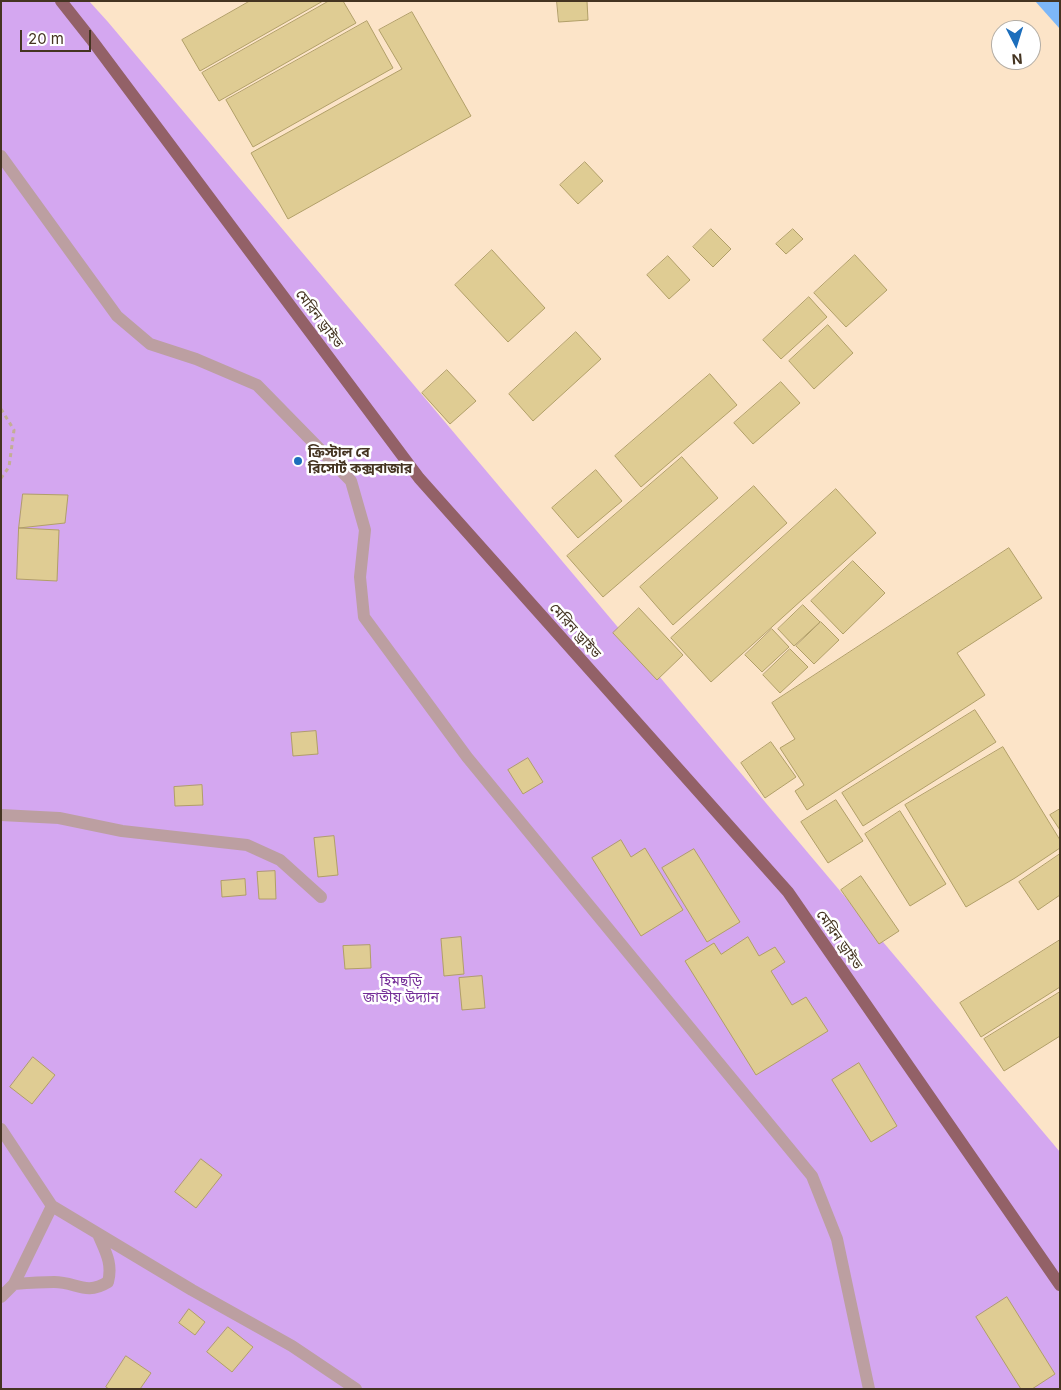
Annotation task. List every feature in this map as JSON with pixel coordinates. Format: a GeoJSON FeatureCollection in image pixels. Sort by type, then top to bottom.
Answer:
{"type":"FeatureCollection","features":[{"type":"Feature","properties":{"kind":"main road","name":"মেরিন ড্রাইভ"},"geometry":{"type":"LineString","coordinates":[[61,1],[419,478],[788,892],[1060,1285]]}},
{"type":"Feature","properties":{"kind":"street"},"geometry":{"type":"LineString","coordinates":[[1,156],[117,316],[150,344],[196,359],[257,385],[351,481],[365,530],[360,577],[364,617],[467,757],[812,1176],[837,1239],[869,1389]]}},
{"type":"Feature","properties":{"kind":"street"},"geometry":{"type":"LineString","coordinates":[[1,815],[58,818],[122,832],[247,845],[280,860],[321,897]]}},
{"type":"Feature","properties":{"kind":"street"},"geometry":{"type":"LineString","coordinates":[[1,1129],[52,1206],[292,1346],[356,1389]]}},
{"type":"Feature","properties":{"kind":"street"},"geometry":{"type":"LineString","coordinates":[[1,1297],[14,1284],[36,1243],[52,1206]]}},
{"type":"Feature","properties":{"kind":"street"},"geometry":{"type":"LineString","coordinates":[[14,1284],[57,1282],[79,1288],[97,1289],[108,1282],[111,1271],[109,1257],[98,1234]]}},
{"type":"Feature","properties":{"kind":"path"},"geometry":{"type":"LineString","coordinates":[[1,409],[14,430],[9,467],[1,478]]}},
{"type":"Feature","properties":{"kind":"green space","name":"হিমছড়ি জাতীয় উদ্যান"},"geometry":{"type":"Polygon","coordinates":[[[1,1],[89,1],[1060,1152],[1060,1389],[1,1389],[1,1]]]}},
{"type":"Feature","properties":{"kind":"water"},"geometry":{"type":"Polygon","coordinates":[[[1035,1],[1060,1],[1060,29],[1035,1]]]}},
{"type":"Feature","properties":{"kind":"building"},"geometry":{"type":"Polygon","coordinates":[[[250,1],[323,1],[200,71],[182,40],[250,1]]]}},
{"type":"Feature","properties":{"kind":"building"},"geometry":{"type":"Polygon","coordinates":[[[329,1],[343,1],[356,23],[219,101],[202,73],[329,1]]]}},
{"type":"Feature","properties":{"kind":"building"},"geometry":{"type":"Polygon","coordinates":[[[557,1],[587,1],[588,20],[559,22],[557,1]]]}},
{"type":"Feature","properties":{"kind":"building"},"geometry":{"type":"Polygon","coordinates":[[[412,12],[471,116],[288,219],[251,153],[402,69],[379,30],[412,12]]]}},
{"type":"Feature","properties":{"kind":"building"},"geometry":{"type":"Polygon","coordinates":[[[367,21],[393,68],[253,147],[226,100],[367,21]]]}},
{"type":"Feature","properties":{"kind":"building"},"geometry":{"type":"Polygon","coordinates":[[[585,162],[603,181],[578,204],[560,185],[585,162]]]}},
{"type":"Feature","properties":{"kind":"building"},"geometry":{"type":"Polygon","coordinates":[[[711,229],[731,249],[713,267],[693,247],[711,229]]]}},
{"type":"Feature","properties":{"kind":"building"},"geometry":{"type":"Polygon","coordinates":[[[793,229],[803,239],[786,254],[776,244],[793,229]]]}},
{"type":"Feature","properties":{"kind":"building"},"geometry":{"type":"Polygon","coordinates":[[[492,250],[545,308],[508,342],[455,285],[492,250]]]}},
{"type":"Feature","properties":{"kind":"building"},"geometry":{"type":"Polygon","coordinates":[[[855,255],[887,290],[846,327],[814,293],[855,255]]]}},
{"type":"Feature","properties":{"kind":"building"},"geometry":{"type":"Polygon","coordinates":[[[668,256],[690,280],[669,299],[647,275],[668,256]]]}},
{"type":"Feature","properties":{"kind":"building"},"geometry":{"type":"Polygon","coordinates":[[[809,297],[827,317],[781,359],[763,340],[809,297]]]}},
{"type":"Feature","properties":{"kind":"building"},"geometry":{"type":"Polygon","coordinates":[[[828,325],[853,353],[814,389],[789,361],[828,325]]]}},
{"type":"Feature","properties":{"kind":"building"},"geometry":{"type":"Polygon","coordinates":[[[576,332],[601,359],[533,421],[509,394],[576,332]]]}},
{"type":"Feature","properties":{"kind":"building"},"geometry":{"type":"Polygon","coordinates":[[[447,370],[476,401],[450,424],[422,393],[447,370]]]}},
{"type":"Feature","properties":{"kind":"building"},"geometry":{"type":"Polygon","coordinates":[[[710,374],[737,405],[641,487],[615,456],[710,374]]]}},
{"type":"Feature","properties":{"kind":"building"},"geometry":{"type":"Polygon","coordinates":[[[781,382],[800,403],[753,444],[734,423],[781,382]]]}},
{"type":"Feature","properties":{"kind":"building"},"geometry":{"type":"Polygon","coordinates":[[[682,457],[718,498],[603,597],[567,556],[682,457]]]}},
{"type":"Feature","properties":{"kind":"building"},"geometry":{"type":"Polygon","coordinates":[[[596,470],[622,501],[578,538],[552,508],[596,470]]]}},
{"type":"Feature","properties":{"kind":"building"},"geometry":{"type":"Polygon","coordinates":[[[754,486],[787,523],[673,625],[640,587],[754,486]]]}},
{"type":"Feature","properties":{"kind":"building"},"geometry":{"type":"Polygon","coordinates":[[[836,489],[876,533],[711,682],[671,638],[836,489]]]}},
{"type":"Feature","properties":{"kind":"building"},"geometry":{"type":"Polygon","coordinates":[[[23,494],[68,495],[65,523],[19,528],[23,494]]]}},
{"type":"Feature","properties":{"kind":"building"},"geometry":{"type":"Polygon","coordinates":[[[19,528],[59,530],[57,581],[17,579],[19,528]]]}},
{"type":"Feature","properties":{"kind":"building"},"geometry":{"type":"Polygon","coordinates":[[[1009,548],[1042,598],[957,653],[985,695],[807,810],[795,791],[804,785],[780,748],[795,739],[772,703],[1009,548]]]}},
{"type":"Feature","properties":{"kind":"building"},"geometry":{"type":"Polygon","coordinates":[[[853,561],[885,593],[843,634],[811,601],[853,561]]]}},
{"type":"Feature","properties":{"kind":"building"},"geometry":{"type":"Polygon","coordinates":[[[803,605],[820,622],[794,646],[778,629],[803,605]]]}},
{"type":"Feature","properties":{"kind":"building"},"geometry":{"type":"Polygon","coordinates":[[[639,608],[683,655],[657,680],[613,633],[639,608]]]}},
{"type":"Feature","properties":{"kind":"building"},"geometry":{"type":"Polygon","coordinates":[[[821,622],[839,640],[814,664],[796,646],[821,622]]]}},
{"type":"Feature","properties":{"kind":"building"},"geometry":{"type":"Polygon","coordinates":[[[772,629],[789,647],[762,672],[745,655],[772,629]]]}},
{"type":"Feature","properties":{"kind":"building"},"geometry":{"type":"Polygon","coordinates":[[[790,649],[808,667],[780,693],[763,675],[790,649]]]}},
{"type":"Feature","properties":{"kind":"building"},"geometry":{"type":"Polygon","coordinates":[[[975,710],[996,742],[863,826],[842,793],[975,710]]]}},
{"type":"Feature","properties":{"kind":"building"},"geometry":{"type":"Polygon","coordinates":[[[316,731],[318,754],[293,756],[291,733],[316,731]]]}},
{"type":"Feature","properties":{"kind":"building"},"geometry":{"type":"Polygon","coordinates":[[[771,742],[796,777],[765,798],[741,763],[771,742]]]}},
{"type":"Feature","properties":{"kind":"building"},"geometry":{"type":"Polygon","coordinates":[[[1003,747],[1060,840],[1060,848],[966,907],[905,805],[1003,747]]]}},
{"type":"Feature","properties":{"kind":"building"},"geometry":{"type":"Polygon","coordinates":[[[528,758],[543,782],[523,794],[508,770],[528,758]]]}},
{"type":"Feature","properties":{"kind":"building"},"geometry":{"type":"Polygon","coordinates":[[[202,785],[203,805],[175,806],[174,787],[202,785]]]}},
{"type":"Feature","properties":{"kind":"building"},"geometry":{"type":"Polygon","coordinates":[[[836,800],[863,841],[828,863],[801,822],[836,800]]]}},
{"type":"Feature","properties":{"kind":"building"},"geometry":{"type":"Polygon","coordinates":[[[1060,809],[1060,830],[1050,815],[1060,809]]]}},
{"type":"Feature","properties":{"kind":"building"},"geometry":{"type":"Polygon","coordinates":[[[900,811],[946,884],[910,906],[865,834],[900,811]]]}},
{"type":"Feature","properties":{"kind":"building"},"geometry":{"type":"Polygon","coordinates":[[[334,836],[338,875],[318,877],[314,838],[334,836]]]}},
{"type":"Feature","properties":{"kind":"building"},"geometry":{"type":"Polygon","coordinates":[[[621,840],[631,857],[645,848],[683,910],[641,936],[592,858],[621,840]]]}},
{"type":"Feature","properties":{"kind":"building"},"geometry":{"type":"Polygon","coordinates":[[[694,849],[740,922],[707,942],[662,868],[694,849]]]}},
{"type":"Feature","properties":{"kind":"building"},"geometry":{"type":"Polygon","coordinates":[[[1060,854],[1060,895],[1038,910],[1019,882],[1060,854]]]}},
{"type":"Feature","properties":{"kind":"building"},"geometry":{"type":"Polygon","coordinates":[[[275,871],[276,899],[259,899],[257,872],[275,871]]]}},
{"type":"Feature","properties":{"kind":"building"},"geometry":{"type":"Polygon","coordinates":[[[861,876],[899,931],[879,944],[841,890],[861,876]]]}},
{"type":"Feature","properties":{"kind":"building"},"geometry":{"type":"Polygon","coordinates":[[[245,879],[246,895],[222,897],[221,881],[245,879]]]}},
{"type":"Feature","properties":{"kind":"building"},"geometry":{"type":"Polygon","coordinates":[[[461,937],[464,974],[444,976],[441,939],[461,937]]]}},
{"type":"Feature","properties":{"kind":"building"},"geometry":{"type":"Polygon","coordinates":[[[748,937],[759,956],[775,947],[785,962],[771,971],[792,1005],[806,997],[828,1031],[756,1075],[685,961],[714,943],[721,954],[748,937]]]}},
{"type":"Feature","properties":{"kind":"building"},"geometry":{"type":"Polygon","coordinates":[[[1060,940],[1060,987],[981,1037],[960,1003],[1060,940]]]}},
{"type":"Feature","properties":{"kind":"building"},"geometry":{"type":"Polygon","coordinates":[[[370,945],[371,968],[345,969],[343,946],[370,945]]]}},
{"type":"Feature","properties":{"kind":"building"},"geometry":{"type":"Polygon","coordinates":[[[482,976],[485,1008],[462,1010],[459,978],[482,976]]]}},
{"type":"Feature","properties":{"kind":"building"},"geometry":{"type":"Polygon","coordinates":[[[1060,992],[1060,1036],[1004,1071],[984,1039],[1060,992]]]}},
{"type":"Feature","properties":{"kind":"building"},"geometry":{"type":"Polygon","coordinates":[[[33,1057],[55,1075],[32,1104],[10,1087],[33,1057]]]}},
{"type":"Feature","properties":{"kind":"building"},"geometry":{"type":"Polygon","coordinates":[[[859,1063],[897,1126],[871,1142],[832,1080],[859,1063]]]}},
{"type":"Feature","properties":{"kind":"building"},"geometry":{"type":"Polygon","coordinates":[[[201,1159],[222,1175],[196,1208],[175,1192],[201,1159]]]}},
{"type":"Feature","properties":{"kind":"building"},"geometry":{"type":"Polygon","coordinates":[[[1007,1297],[1055,1374],[1032,1389],[1021,1389],[976,1317],[1007,1297]]]}},
{"type":"Feature","properties":{"kind":"building"},"geometry":{"type":"Polygon","coordinates":[[[189,1309],[205,1322],[195,1335],[179,1323],[189,1309]]]}},
{"type":"Feature","properties":{"kind":"building"},"geometry":{"type":"Polygon","coordinates":[[[228,1327],[253,1347],[232,1372],[207,1352],[228,1327]]]}},
{"type":"Feature","properties":{"kind":"building"},"geometry":{"type":"Polygon","coordinates":[[[126,1356],[151,1373],[140,1389],[109,1389],[106,1387],[126,1356]]]}},
{"type":"Feature","properties":{"kind":"place","name":"ক্রিস্টাল বে রিসোর্ট কক্সবাজার"},"geometry":{"type":"Point","coordinates":[298,461]}}]}
